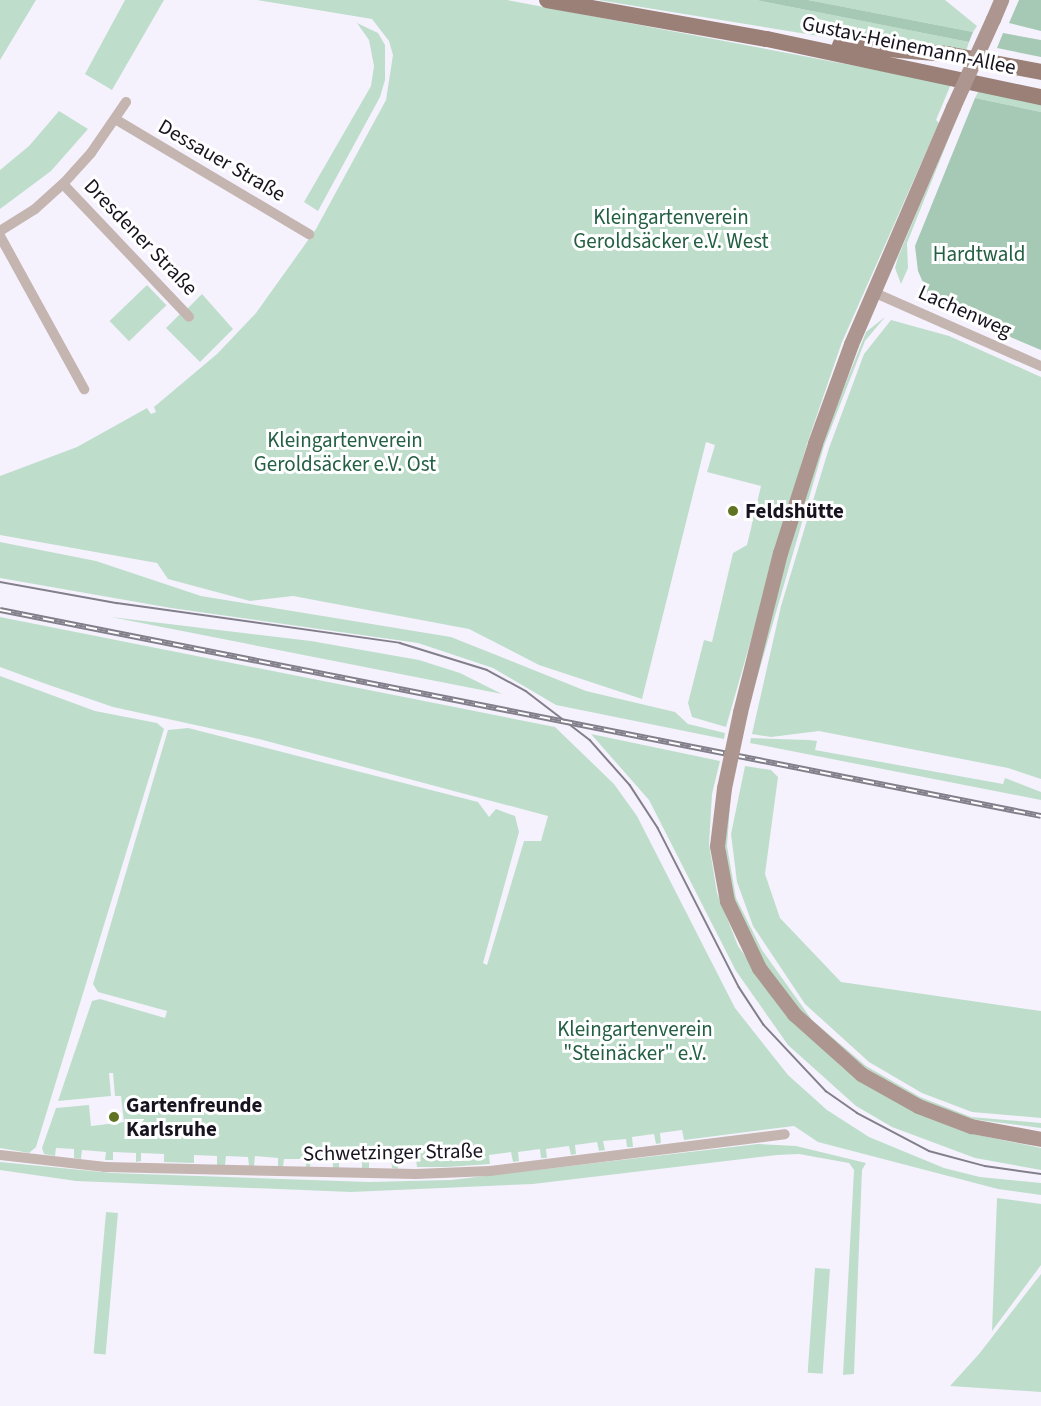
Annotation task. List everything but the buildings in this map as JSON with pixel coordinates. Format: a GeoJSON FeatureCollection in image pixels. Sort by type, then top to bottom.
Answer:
{"type":"FeatureCollection","features":[{"type":"Feature","properties":{"kind":"main road","name":"Gustav-Heinemann-Allee"},"geometry":{"type":"LineString","coordinates":[[547,0],[767,39],[1041,97]]}},
{"type":"Feature","properties":{"kind":"main road","name":"Gustav-Heinemann-Allee"},"geometry":{"type":"LineString","coordinates":[[767,39],[904,49],[1041,72]]}},
{"type":"Feature","properties":{"kind":"street"},"geometry":{"type":"LineString","coordinates":[[1001,0],[873,292],[834,391],[794,508],[740,712],[724,788],[717,846],[727,901],[759,968],[794,1014],[861,1074],[918,1106],[971,1126],[1041,1139]]}},
{"type":"Feature","properties":{"kind":"street"},"geometry":{"type":"LineString","coordinates":[[0,231],[35,209],[63,184],[116,119],[126,102]]}},
{"type":"Feature","properties":{"kind":"street","name":"Dessauer Straße"},"geometry":{"type":"LineString","coordinates":[[116,119],[309,234]]}},
{"type":"Feature","properties":{"kind":"street","name":"Dresdener Straße"},"geometry":{"type":"LineString","coordinates":[[63,184],[189,317]]}},
{"type":"Feature","properties":{"kind":"street"},"geometry":{"type":"LineString","coordinates":[[0,236],[84,389]]}},
{"type":"Feature","properties":{"kind":"street","name":"Lachenweg"},"geometry":{"type":"LineString","coordinates":[[873,292],[1041,366]]}},
{"type":"Feature","properties":{"kind":"street","name":"Schwetzinger Straße"},"geometry":{"type":"LineString","coordinates":[[0,1155],[105,1167],[416,1174],[490,1171],[785,1134]]}},
{"type":"Feature","properties":{"kind":"green space"},"geometry":{"type":"Polygon","coordinates":[[[0,0],[36,0],[0,60],[0,0]]]}},
{"type":"Feature","properties":{"kind":"green space"},"geometry":{"type":"Polygon","coordinates":[[[125,0],[164,0],[112,90],[85,74],[125,0]]]}},
{"type":"Feature","properties":{"kind":"green space"},"geometry":{"type":"Polygon","coordinates":[[[257,0],[507,0],[951,84],[936,120],[939,123],[842,342],[807,444],[726,727],[692,717],[688,703],[704,640],[712,642],[733,553],[747,545],[761,486],[707,472],[715,445],[706,442],[642,699],[539,665],[469,629],[293,596],[250,601],[168,579],[157,563],[0,535],[0,476],[77,447],[147,408],[151,414],[156,412],[154,407],[217,354],[256,313],[316,229],[386,100],[393,55],[389,41],[372,19],[257,0]]]}},
{"type":"Feature","properties":{"kind":"green space"},"geometry":{"type":"Polygon","coordinates":[[[598,0],[756,0],[969,42],[966,51],[825,37],[598,0]]]}},
{"type":"Feature","properties":{"kind":"green space"},"geometry":{"type":"Polygon","coordinates":[[[756,0],[808,0],[973,32],[969,42],[756,0]]]}},
{"type":"Feature","properties":{"kind":"green space"},"geometry":{"type":"Polygon","coordinates":[[[808,0],[945,0],[977,26],[973,32],[808,0]]]}},
{"type":"Feature","properties":{"kind":"green space"},"geometry":{"type":"Polygon","coordinates":[[[1019,0],[1041,0],[1041,31],[1009,23],[1019,0]]]}},
{"type":"Feature","properties":{"kind":"green space"},"geometry":{"type":"Polygon","coordinates":[[[357,23],[378,33],[385,45],[385,80],[380,97],[318,211],[304,202],[371,86],[374,66],[369,40],[357,23]]]}},
{"type":"Feature","properties":{"kind":"green space"},"geometry":{"type":"Polygon","coordinates":[[[1003,33],[1041,40],[1041,57],[997,48],[1003,33]]]}},
{"type":"Feature","properties":{"kind":"green space"},"geometry":{"type":"Polygon","coordinates":[[[979,90],[1041,104],[1041,112],[975,98],[979,90]]]}},
{"type":"Feature","properties":{"kind":"green space","name":"Hardtwald"},"geometry":{"type":"Polygon","coordinates":[[[975,98],[1041,112],[1041,350],[961,316],[929,296],[918,271],[915,246],[975,98]]]}},
{"type":"Feature","properties":{"kind":"green space"},"geometry":{"type":"Polygon","coordinates":[[[960,110],[907,243],[908,268],[901,284],[895,268],[898,257],[960,110]]]}},
{"type":"Feature","properties":{"kind":"green space"},"geometry":{"type":"Polygon","coordinates":[[[59,111],[88,129],[51,171],[0,209],[0,170],[29,146],[59,111]]]}},
{"type":"Feature","properties":{"kind":"green space"},"geometry":{"type":"Polygon","coordinates":[[[147,285],[166,305],[129,341],[110,321],[147,285]]]}},
{"type":"Feature","properties":{"kind":"green space"},"geometry":{"type":"Polygon","coordinates":[[[202,294],[233,329],[200,362],[166,328],[180,314],[188,322],[187,309],[202,294]]]}},
{"type":"Feature","properties":{"kind":"green space"},"geometry":{"type":"Polygon","coordinates":[[[885,317],[865,341],[824,446],[747,713],[787,555],[821,445],[866,332],[885,317]]]}},
{"type":"Feature","properties":{"kind":"green space"},"geometry":{"type":"Polygon","coordinates":[[[891,320],[949,336],[1041,377],[1041,779],[1008,768],[819,731],[771,737],[752,734],[781,606],[829,448],[864,354],[891,320]]]}},
{"type":"Feature","properties":{"kind":"green space"},"geometry":{"type":"Polygon","coordinates":[[[0,542],[96,561],[201,596],[451,637],[586,691],[675,712],[688,724],[725,733],[724,739],[556,705],[493,668],[418,643],[171,608],[0,578],[0,542]]]}},
{"type":"Feature","properties":{"kind":"green space","name":"Kleingartenverein \"Steinäcker\" e.V."},"geometry":{"type":"Polygon","coordinates":[[[0,617],[555,727],[614,784],[637,816],[735,1008],[788,1075],[827,1110],[869,1137],[944,1168],[980,1177],[1041,1183],[1041,1195],[998,1189],[818,1142],[794,1126],[684,1140],[682,1130],[660,1133],[661,1143],[656,1144],[654,1134],[632,1137],[633,1147],[627,1147],[626,1139],[603,1141],[605,1150],[599,1151],[597,1142],[575,1145],[576,1154],[571,1155],[569,1146],[546,1149],[547,1158],[541,1158],[540,1149],[518,1152],[519,1161],[513,1162],[511,1152],[489,1155],[490,1164],[417,1167],[416,1159],[398,1159],[398,1169],[392,1168],[391,1160],[369,1159],[369,1168],[362,1169],[362,1160],[339,1160],[339,1168],[333,1168],[333,1160],[311,1159],[310,1167],[306,1167],[306,1159],[284,1159],[283,1167],[278,1167],[278,1158],[255,1156],[254,1166],[249,1166],[248,1157],[226,1156],[225,1165],[217,1165],[217,1156],[194,1155],[194,1163],[164,1162],[164,1154],[141,1153],[141,1161],[136,1162],[136,1153],[113,1152],[113,1160],[105,1160],[106,1152],[82,1150],[81,1159],[74,1158],[74,1149],[56,1148],[55,1156],[44,1154],[42,1148],[56,1108],[89,1105],[91,1126],[124,1122],[121,1096],[115,1096],[113,1073],[109,1073],[111,1096],[58,1101],[92,1001],[100,999],[165,1018],[167,1011],[98,992],[93,984],[168,730],[188,728],[478,802],[489,817],[496,809],[515,816],[519,832],[483,963],[487,965],[524,841],[541,841],[548,816],[259,739],[113,707],[46,684],[0,667],[0,617]]]}},
{"type":"Feature","properties":{"kind":"green space"},"geometry":{"type":"Polygon","coordinates":[[[111,617],[311,641],[419,660],[460,673],[502,694],[111,617]]]}},
{"type":"Feature","properties":{"kind":"green space"},"geometry":{"type":"Polygon","coordinates":[[[0,676],[95,711],[157,723],[164,729],[36,1147],[29,1153],[0,1148],[0,676]]]}},
{"type":"Feature","properties":{"kind":"green space"},"geometry":{"type":"Polygon","coordinates":[[[591,734],[720,761],[712,794],[709,844],[717,893],[738,946],[788,1016],[842,1067],[910,1109],[978,1135],[1041,1148],[1041,1170],[975,1158],[892,1127],[856,1106],[788,1045],[736,971],[649,800],[591,734]]]}},
{"type":"Feature","properties":{"kind":"green space"},"geometry":{"type":"Polygon","coordinates":[[[751,738],[817,741],[815,750],[1003,784],[1005,778],[1041,792],[1041,800],[750,743],[751,738]]]}},
{"type":"Feature","properties":{"kind":"green space"},"geometry":{"type":"Polygon","coordinates":[[[745,766],[771,770],[778,777],[765,874],[780,918],[841,982],[1041,1011],[1041,1118],[972,1112],[922,1093],[869,1062],[805,1004],[753,926],[737,882],[731,834],[745,766]]]}},
{"type":"Feature","properties":{"kind":"green space"},"geometry":{"type":"Polygon","coordinates":[[[731,792],[727,846],[736,898],[762,950],[812,1020],[866,1066],[920,1097],[971,1117],[1041,1123],[1041,1128],[971,1119],[920,1100],[865,1068],[799,1010],[765,964],[738,913],[729,885],[724,835],[731,792]]]}},
{"type":"Feature","properties":{"kind":"green space"},"geometry":{"type":"Polygon","coordinates":[[[758,1144],[796,1146],[866,1163],[862,1170],[854,1374],[843,1375],[854,1170],[849,1163],[799,1154],[777,1155],[533,1184],[351,1192],[76,1181],[0,1170],[0,1162],[112,1173],[369,1182],[451,1180],[758,1144]]]}},
{"type":"Feature","properties":{"kind":"green space"},"geometry":{"type":"Polygon","coordinates":[[[997,1198],[1041,1204],[1041,1265],[992,1331],[997,1198]]]}},
{"type":"Feature","properties":{"kind":"green space"},"geometry":{"type":"Polygon","coordinates":[[[106,1212],[118,1213],[106,1355],[94,1353],[106,1212]]]}},
{"type":"Feature","properties":{"kind":"green space"},"geometry":{"type":"Polygon","coordinates":[[[815,1268],[830,1269],[823,1374],[808,1373],[815,1268]]]}},
{"type":"Feature","properties":{"kind":"green space"},"geometry":{"type":"Polygon","coordinates":[[[1041,1274],[1041,1392],[950,1386],[979,1354],[1041,1274]]]}},
{"type":"Feature","properties":{"kind":"tram line"},"geometry":{"type":"LineString","coordinates":[[0,582],[117,603],[400,643],[487,670],[526,691],[590,740],[630,785],[658,828],[739,987],[764,1025],[826,1091],[857,1113],[929,1151],[985,1166],[1041,1174]]}},
{"type":"Feature","properties":{"kind":"railway"},"geometry":{"type":"LineString","coordinates":[[0,610],[1041,816]]}},
{"type":"Feature","properties":{"kind":"place","name":"Feldshütte"},"geometry":{"type":"Point","coordinates":[733,511]}},
{"type":"Feature","properties":{"kind":"place","name":"Gartenfreunde Karlsruhe"},"geometry":{"type":"Point","coordinates":[114,1117]}},
{"type":"Feature","properties":{"kind":"park label","name":"Kleingartenverein Geroldsäcker e.V. West"},"geometry":{"type":"Point","coordinates":[671,229]}},
{"type":"Feature","properties":{"kind":"park label","name":"Kleingartenverein Geroldsäcker e.V. Ost"},"geometry":{"type":"Point","coordinates":[345,452]}}]}
